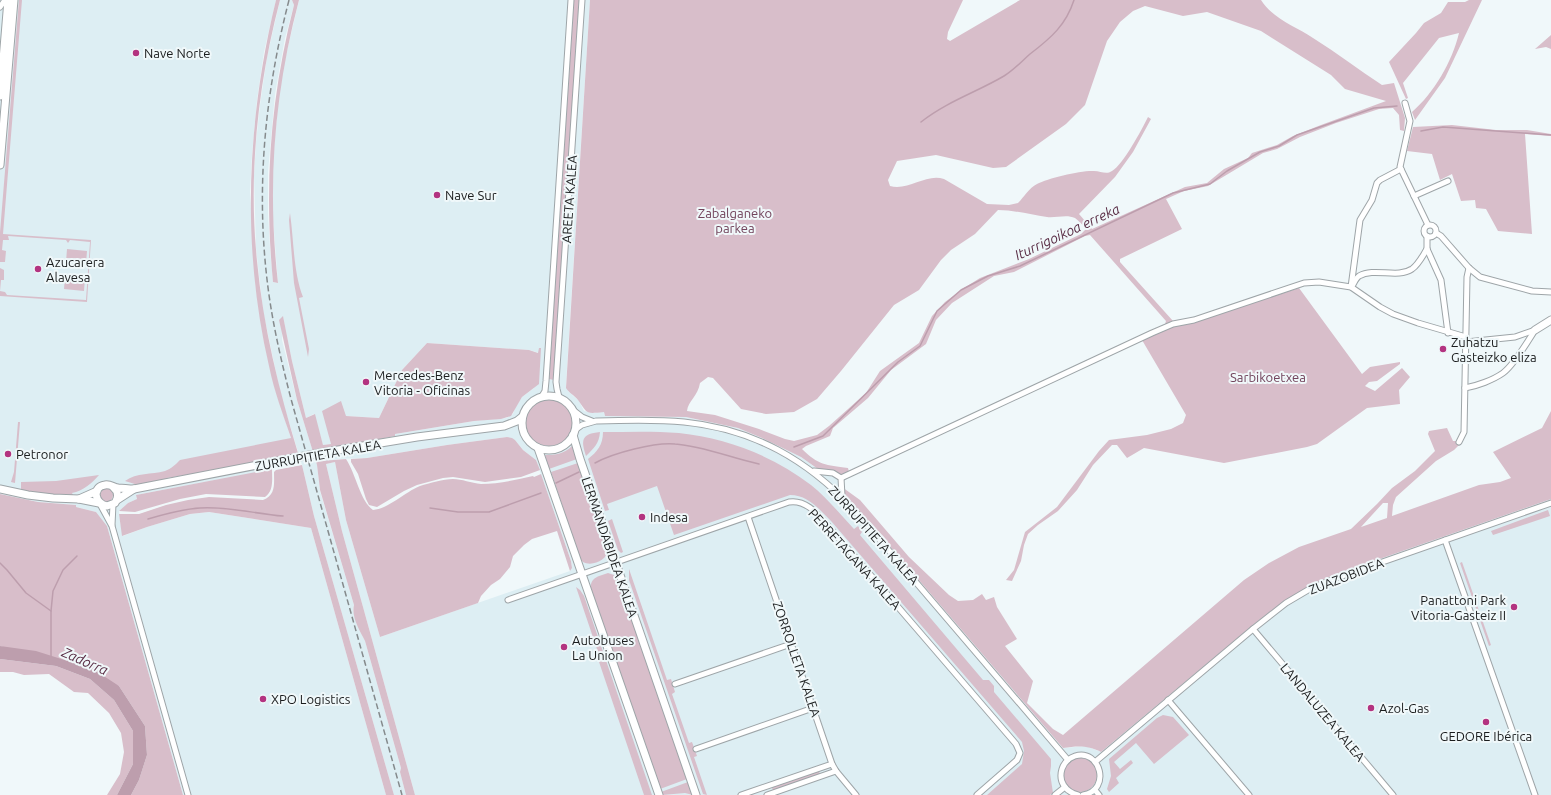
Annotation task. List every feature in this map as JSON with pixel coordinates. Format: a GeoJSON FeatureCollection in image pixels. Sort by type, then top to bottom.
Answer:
{"type":"FeatureCollection","features":[{"type":"Feature","properties":{"kind":"street"},"geometry":{"type":"LineString","coordinates":[[0,7],[5,0]]}},
{"type":"Feature","properties":{"kind":"street"},"geometry":{"type":"LineString","coordinates":[[0,96],[8,0]]}},
{"type":"Feature","properties":{"kind":"street"},"geometry":{"type":"LineString","coordinates":[[0,165],[6,23],[14,0]]}},
{"type":"Feature","properties":{"kind":"street","name":"AREETA KALEA"},"geometry":{"type":"LineString","coordinates":[[542,396],[546,381],[571,0]]}},
{"type":"Feature","properties":{"kind":"street","name":"AREETA KALEA"},"geometry":{"type":"LineString","coordinates":[[559,397],[556,382],[582,0]]}},
{"type":"Feature","properties":{"kind":"street"},"geometry":{"type":"LineString","coordinates":[[0,34],[5,42]]}},
{"type":"Feature","properties":{"kind":"street"},"geometry":{"type":"LineString","coordinates":[[1405,103],[1410,121],[1400,161],[1401,169],[1428,225]]}},
{"type":"Feature","properties":{"kind":"street"},"geometry":{"type":"LineString","coordinates":[[1352,287],[1360,220],[1372,200],[1377,183],[1401,169]]}},
{"type":"Feature","properties":{"kind":"street"},"geometry":{"type":"LineString","coordinates":[[1414,196],[1448,181]]}},
{"type":"Feature","properties":{"kind":"street"},"geometry":{"type":"LineString","coordinates":[[1428,225],[1434,226],[1436,229],[1436,234]]}},
{"type":"Feature","properties":{"kind":"street"},"geometry":{"type":"LineString","coordinates":[[1428,225],[1424,230],[1427,236],[1427,249],[1442,280],[1448,332]]}},
{"type":"Feature","properties":{"kind":"street"},"geometry":{"type":"LineString","coordinates":[[1427,236],[1433,237],[1436,234]]}},
{"type":"Feature","properties":{"kind":"street"},"geometry":{"type":"LineString","coordinates":[[1436,234],[1441,236],[1469,268],[1480,277],[1532,291],[1551,292]]}},
{"type":"Feature","properties":{"kind":"street"},"geometry":{"type":"LineString","coordinates":[[1352,287],[1358,276],[1368,273],[1400,273],[1410,270],[1416,266],[1427,249]]}},
{"type":"Feature","properties":{"kind":"street"},"geometry":{"type":"LineString","coordinates":[[1459,442],[1464,432],[1466,277],[1469,268]]}},
{"type":"Feature","properties":{"kind":"street"},"geometry":{"type":"LineString","coordinates":[[841,478],[1173,324],[1194,320],[1304,283],[1319,282],[1352,287],[1380,307],[1393,314],[1448,332],[1466,340],[1515,337],[1535,330],[1551,320]]}},
{"type":"Feature","properties":{"kind":"street"},"geometry":{"type":"LineString","coordinates":[[1465,388],[1485,382],[1504,372],[1529,341],[1535,330]]}},
{"type":"Feature","properties":{"kind":"street"},"geometry":{"type":"LineString","coordinates":[[551,395],[559,397],[565,400],[576,416],[574,433],[564,445],[558,448],[544,450],[538,448],[531,444],[523,431],[522,417],[527,406],[542,396],[551,395]]}},
{"type":"Feature","properties":{"kind":"street","name":"ZURRUPITIETA KALEA"},"geometry":{"type":"LineString","coordinates":[[573,410],[582,417],[592,421],[684,422],[723,428],[772,446],[813,471],[842,496],[1068,760]]}},
{"type":"Feature","properties":{"kind":"street","name":"ZURRUPITIETA KALEA"},"geometry":{"type":"LineString","coordinates":[[113,486],[134,489],[273,462],[417,437],[504,426],[517,421],[522,417]]}},
{"type":"Feature","properties":{"kind":"street","name":"ZURRUPITIETA KALEA"},"geometry":{"type":"LineString","coordinates":[[574,433],[582,425],[592,421]]}},
{"type":"Feature","properties":{"kind":"street","name":"ZURRUPITIETA KALEA"},"geometry":{"type":"LineString","coordinates":[[504,426],[523,431]]}},
{"type":"Feature","properties":{"kind":"street","name":"LERMANDABIDEA KALEA"},"geometry":{"type":"LineString","coordinates":[[574,433],[580,459],[615,563],[696,795]]}},
{"type":"Feature","properties":{"kind":"street"},"geometry":{"type":"LineString","coordinates":[[538,448],[659,795]]}},
{"type":"Feature","properties":{"kind":"street"},"geometry":{"type":"LineString","coordinates":[[813,471],[833,473],[841,478]]}},
{"type":"Feature","properties":{"kind":"street"},"geometry":{"type":"LineString","coordinates":[[841,478],[842,496]]}},
{"type":"Feature","properties":{"kind":"street"},"geometry":{"type":"LineString","coordinates":[[79,499],[97,490],[103,485],[113,486],[117,493],[112,526]]}},
{"type":"Feature","properties":{"kind":"street"},"geometry":{"type":"LineString","coordinates":[[0,489],[39,497],[79,499],[107,506],[115,502]]}},
{"type":"Feature","properties":{"kind":"street","name":"ZURRUPITIETA KALEA"},"geometry":{"type":"LineString","coordinates":[[115,502],[134,489]]}},
{"type":"Feature","properties":{"kind":"street"},"geometry":{"type":"LineString","coordinates":[[97,490],[96,496],[112,526],[188,795]]}},
{"type":"Feature","properties":{"kind":"street","name":"PERRETAGANA KALEA"},"geometry":{"type":"LineString","coordinates":[[508,600],[794,501],[801,502],[815,512],[830,528],[1016,744],[1020,753],[1017,760],[977,795]]}},
{"type":"Feature","properties":{"kind":"street","name":"ZUAZOBIDEA"},"geometry":{"type":"LineString","coordinates":[[1095,762],[1253,629],[1286,603],[1308,590],[1331,580],[1551,503]]}},
{"type":"Feature","properties":{"kind":"street","name":"ZORROLLETA KALEA"},"geometry":{"type":"LineString","coordinates":[[748,517],[832,764],[836,772],[856,795]]}},
{"type":"Feature","properties":{"kind":"street"},"geometry":{"type":"LineString","coordinates":[[1445,540],[1535,795]]}},
{"type":"Feature","properties":{"kind":"street","name":"LANDALUZEA KALEA"},"geometry":{"type":"LineString","coordinates":[[1253,629],[1393,795]]}},
{"type":"Feature","properties":{"kind":"street"},"geometry":{"type":"LineString","coordinates":[[675,684],[791,644]]}},
{"type":"Feature","properties":{"kind":"street"},"geometry":{"type":"LineString","coordinates":[[1168,700],[1249,795]]}},
{"type":"Feature","properties":{"kind":"street"},"geometry":{"type":"LineString","coordinates":[[696,748],[814,708]]}},
{"type":"Feature","properties":{"kind":"street"},"geometry":{"type":"LineString","coordinates":[[1078,795],[1072,793],[1065,787],[1061,776],[1064,764],[1073,757],[1082,755],[1087,756],[1095,762],[1101,776],[1095,790],[1084,795]]}},
{"type":"Feature","properties":{"kind":"street"},"geometry":{"type":"LineString","coordinates":[[741,795],[832,764]]}},
{"type":"Feature","properties":{"kind":"street"},"geometry":{"type":"LineString","coordinates":[[767,795],[836,772]]}},
{"type":"Feature","properties":{"kind":"street"},"geometry":{"type":"LineString","coordinates":[[1055,795],[1065,787]]}},
{"type":"Feature","properties":{"kind":"street"},"geometry":{"type":"LineString","coordinates":[[1095,790],[1099,795]]}},
{"type":"Feature","properties":{"kind":"shaded area"},"geometry":{"type":"Polygon","coordinates":[[[0,0],[276,0],[264,52],[257,100],[250,192],[256,290],[264,342],[276,392],[291,438],[292,454],[272,458],[274,469],[136,495],[137,499],[128,503],[119,511],[120,521],[123,536],[190,514],[209,512],[311,528],[386,795],[183,795],[107,526],[96,512],[76,507],[76,505],[38,502],[0,494],[0,0]]]}},
{"type":"Feature","properties":{"kind":"shaded area"},"geometry":{"type":"Polygon","coordinates":[[[280,0],[292,0],[294,5],[285,38],[275,94],[268,172],[268,214],[273,282],[278,283],[273,219],[273,156],[283,68],[299,0],[590,0],[566,384],[568,391],[579,401],[584,411],[594,413],[604,412],[605,416],[686,417],[738,428],[801,457],[818,469],[828,470],[846,476],[847,478],[842,483],[845,494],[1063,748],[1086,746],[1101,752],[1258,621],[1289,598],[1309,586],[1331,576],[1551,499],[1551,795],[415,795],[342,531],[326,464],[335,462],[346,520],[380,637],[570,571],[572,568],[571,561],[536,460],[523,450],[515,440],[507,437],[367,458],[337,459],[324,462],[321,461],[319,451],[394,436],[395,434],[474,421],[506,418],[513,414],[522,397],[534,388],[539,353],[529,350],[427,343],[402,370],[379,418],[346,416],[329,436],[331,444],[323,445],[314,414],[306,418],[283,317],[282,340],[297,400],[317,465],[320,491],[354,605],[353,609],[357,625],[365,641],[401,768],[400,772],[406,795],[394,795],[314,516],[302,465],[281,396],[263,311],[256,248],[254,176],[260,105],[267,57],[280,0]]]}},
{"type":"Feature","properties":{"kind":"shaded area"},"geometry":{"type":"Polygon","coordinates":[[[0,646],[36,651],[93,669],[119,686],[145,726],[147,755],[139,780],[131,795],[117,795],[133,764],[133,731],[114,700],[90,679],[56,666],[0,659],[0,646]]]}},
{"type":"Feature","properties":{"kind":"green space"},"geometry":{"type":"Polygon","coordinates":[[[19,0],[22,0],[3,234],[91,240],[87,302],[0,296],[0,291],[5,292],[7,295],[86,300],[90,242],[70,240],[68,243],[66,240],[8,236],[9,240],[3,240],[2,250],[6,251],[5,262],[0,262],[0,232],[19,0]]]}},
{"type":"Feature","properties":{"kind":"green space"},"geometry":{"type":"Polygon","coordinates":[[[276,0],[280,0],[266,64],[257,129],[254,195],[255,228],[257,261],[263,310],[278,382],[298,453],[138,485],[125,481],[134,476],[165,471],[180,460],[291,438],[273,384],[260,321],[254,275],[251,229],[251,183],[254,136],[266,45],[276,0]]]}},
{"type":"Feature","properties":{"kind":"green space"},"geometry":{"type":"Polygon","coordinates":[[[292,0],[299,0],[290,35],[278,105],[273,176],[273,211],[278,283],[273,282],[270,246],[269,177],[274,109],[279,74],[294,5],[292,0]]]}},
{"type":"Feature","properties":{"kind":"green space"},"geometry":{"type":"Polygon","coordinates":[[[574,0],[579,0],[554,380],[549,379],[574,0]]]}},
{"type":"Feature","properties":{"kind":"green space","name":"Zabalganeko parkea"},"geometry":{"type":"Polygon","coordinates":[[[590,0],[963,0],[948,32],[947,39],[950,41],[1020,0],[1261,0],[1266,7],[1285,22],[1322,44],[1382,85],[1394,83],[1405,118],[1404,131],[1400,130],[1399,115],[1393,108],[1379,109],[1300,137],[1277,149],[1263,153],[1208,186],[1184,191],[1166,199],[1182,229],[1120,259],[1120,262],[1173,321],[1165,324],[1166,321],[1090,235],[1085,236],[1014,272],[994,276],[952,303],[936,320],[926,344],[891,370],[868,398],[833,428],[830,436],[802,449],[818,461],[834,466],[848,468],[849,472],[846,476],[828,470],[818,469],[801,457],[738,428],[686,417],[605,416],[604,412],[590,413],[566,388],[590,0]],[[1145,6],[1133,11],[1120,22],[1107,41],[1085,105],[1066,124],[1006,167],[993,168],[936,155],[897,161],[888,180],[890,186],[904,186],[931,178],[937,178],[944,179],[987,204],[1009,205],[1018,203],[1034,186],[1049,179],[1089,171],[1106,173],[1112,171],[1127,154],[1148,117],[1151,119],[1133,152],[1115,177],[1079,214],[1092,229],[1185,187],[1207,183],[1224,169],[1248,158],[1252,153],[1277,145],[1293,136],[1386,101],[1345,89],[1331,75],[1261,31],[1207,12],[1183,16],[1145,6]],[[998,210],[975,234],[951,250],[941,260],[919,290],[894,305],[817,399],[794,412],[766,414],[741,409],[713,378],[708,377],[700,383],[687,411],[715,415],[794,441],[817,435],[866,393],[880,371],[919,343],[932,316],[945,302],[980,278],[1029,259],[1081,234],[1086,229],[1078,220],[1072,217],[1047,217],[998,210]]]}},
{"type":"Feature","properties":{"kind":"green space"},"geometry":{"type":"Polygon","coordinates":[[[1469,0],[1482,0],[1445,78],[1415,120],[1412,112],[1428,96],[1447,66],[1459,33],[1439,38],[1403,83],[1408,98],[1406,99],[1389,62],[1424,23],[1441,13],[1448,2],[1465,2],[1469,0]]]}},
{"type":"Feature","properties":{"kind":"green space"},"geometry":{"type":"Polygon","coordinates":[[[1551,35],[1551,49],[1546,47],[1535,49],[1551,35]]]}},
{"type":"Feature","properties":{"kind":"green space"},"geometry":{"type":"Polygon","coordinates":[[[1452,125],[1496,130],[1527,130],[1551,134],[1551,136],[1525,134],[1532,234],[1498,231],[1486,209],[1476,208],[1475,200],[1461,201],[1452,174],[1440,180],[1432,154],[1407,151],[1413,127],[1452,125]]]}},
{"type":"Feature","properties":{"kind":"green space"},"geometry":{"type":"Polygon","coordinates":[[[290,213],[297,277],[303,297],[299,298],[309,349],[308,357],[294,283],[289,220],[290,213]]]}},
{"type":"Feature","properties":{"kind":"green space"},"geometry":{"type":"Polygon","coordinates":[[[67,249],[87,251],[86,264],[85,259],[68,258],[68,262],[66,262],[67,249]]]}},
{"type":"Feature","properties":{"kind":"green space"},"geometry":{"type":"Polygon","coordinates":[[[0,268],[4,270],[4,280],[1,280],[0,291],[0,268]]]}},
{"type":"Feature","properties":{"kind":"green space"},"geometry":{"type":"Polygon","coordinates":[[[65,277],[67,277],[67,280],[83,281],[85,278],[84,291],[64,289],[65,277]]]}},
{"type":"Feature","properties":{"kind":"green space","name":"Sarbikoetxea"},"geometry":{"type":"Polygon","coordinates":[[[1299,288],[1362,374],[1370,367],[1400,362],[1400,364],[1377,381],[1369,382],[1365,386],[1375,391],[1402,368],[1410,377],[1399,390],[1400,404],[1367,408],[1317,444],[1224,463],[1144,448],[1127,458],[1117,445],[1112,445],[1093,465],[1077,490],[1058,511],[1028,534],[1021,561],[1012,581],[1006,580],[1014,570],[1025,532],[1057,507],[1109,440],[1147,435],[1171,429],[1183,423],[1186,415],[1142,340],[1171,327],[1189,324],[1299,288]]]}},
{"type":"Feature","properties":{"kind":"green space"},"geometry":{"type":"Polygon","coordinates":[[[283,316],[306,418],[315,414],[323,445],[331,444],[322,411],[341,401],[346,416],[379,418],[402,370],[427,343],[529,350],[538,353],[539,348],[541,348],[539,384],[522,397],[511,416],[501,419],[474,421],[395,434],[395,436],[319,451],[321,461],[346,459],[361,494],[373,510],[391,504],[420,486],[441,480],[456,479],[487,484],[534,477],[541,474],[571,561],[572,568],[570,571],[557,531],[532,539],[513,556],[510,567],[500,579],[491,585],[481,596],[478,603],[380,637],[346,520],[335,462],[326,464],[342,531],[415,795],[406,795],[400,772],[401,768],[365,641],[355,619],[353,610],[354,605],[320,490],[317,465],[297,400],[279,320],[283,316]]]}},
{"type":"Feature","properties":{"kind":"green space"},"geometry":{"type":"Polygon","coordinates":[[[544,398],[554,398],[566,405],[573,417],[573,427],[566,439],[554,446],[544,446],[536,442],[529,435],[525,427],[525,417],[529,409],[536,402],[544,398]]]}},
{"type":"Feature","properties":{"kind":"green space"},"geometry":{"type":"Polygon","coordinates":[[[1551,411],[1551,499],[1331,576],[1289,598],[1258,621],[1101,752],[1092,748],[1063,748],[845,494],[842,487],[860,500],[909,557],[949,595],[958,601],[973,600],[982,594],[986,600],[994,597],[997,607],[1017,639],[1005,646],[1033,681],[1027,703],[1053,729],[1063,735],[1244,580],[1269,563],[1299,547],[1351,529],[1392,488],[1415,471],[1435,451],[1428,434],[1429,431],[1447,428],[1453,441],[1463,441],[1454,450],[1436,461],[1396,497],[1393,505],[1392,516],[1479,485],[1500,482],[1511,478],[1493,452],[1542,428],[1551,411]],[[1383,503],[1361,527],[1387,518],[1388,503],[1383,503]]]}},
{"type":"Feature","properties":{"kind":"green space"},"geometry":{"type":"Polygon","coordinates":[[[18,422],[20,422],[15,483],[11,482],[14,472],[18,422]]]}},
{"type":"Feature","properties":{"kind":"green space"},"geometry":{"type":"Polygon","coordinates":[[[600,432],[597,443],[586,456],[583,446],[584,439],[589,434],[600,432]]]}},
{"type":"Feature","properties":{"kind":"green space"},"geometry":{"type":"Polygon","coordinates":[[[603,432],[670,432],[715,439],[765,457],[781,465],[811,485],[854,529],[858,526],[862,532],[860,535],[983,680],[989,680],[994,686],[994,692],[1051,759],[1050,773],[1053,793],[1050,795],[987,795],[1022,764],[1024,751],[1022,742],[831,521],[818,508],[802,497],[790,495],[674,535],[657,486],[607,504],[609,510],[605,511],[588,459],[599,448],[602,441],[603,432]]]}},
{"type":"Feature","properties":{"kind":"green space"},"geometry":{"type":"Polygon","coordinates":[[[507,437],[515,440],[523,450],[536,460],[540,470],[521,477],[485,482],[453,477],[443,478],[417,485],[377,507],[369,505],[358,474],[351,462],[351,459],[367,458],[507,437]]]}},
{"type":"Feature","properties":{"kind":"green space"},"geometry":{"type":"Polygon","coordinates":[[[572,446],[577,459],[549,469],[545,455],[560,454],[572,446]]]}},
{"type":"Feature","properties":{"kind":"green space"},"geometry":{"type":"Polygon","coordinates":[[[578,463],[608,549],[605,556],[599,562],[591,564],[583,562],[580,558],[551,472],[578,463]]]}},
{"type":"Feature","properties":{"kind":"green space"},"geometry":{"type":"Polygon","coordinates":[[[302,465],[314,516],[394,795],[386,795],[311,528],[209,512],[190,514],[122,536],[119,514],[139,514],[166,505],[209,497],[263,500],[272,492],[274,485],[274,472],[276,470],[302,465]]]}},
{"type":"Feature","properties":{"kind":"green space"},"geometry":{"type":"Polygon","coordinates":[[[272,469],[270,492],[265,497],[206,494],[180,499],[135,512],[119,511],[128,503],[137,499],[136,495],[272,469]]]}},
{"type":"Feature","properties":{"kind":"green space"},"geometry":{"type":"Polygon","coordinates":[[[99,475],[87,486],[72,493],[73,495],[50,494],[21,490],[21,482],[56,481],[99,475]]]}},
{"type":"Feature","properties":{"kind":"green space"},"geometry":{"type":"Polygon","coordinates":[[[103,488],[109,488],[113,492],[113,498],[109,502],[103,502],[99,498],[99,492],[103,488]]]}},
{"type":"Feature","properties":{"kind":"green space"},"geometry":{"type":"Polygon","coordinates":[[[0,494],[38,502],[76,505],[76,507],[96,512],[107,526],[183,795],[131,795],[139,780],[147,755],[145,726],[119,686],[0,646],[0,494]]]}},
{"type":"Feature","properties":{"kind":"green space"},"geometry":{"type":"Polygon","coordinates":[[[1548,510],[1550,516],[1493,535],[1491,531],[1548,510]]]}},
{"type":"Feature","properties":{"kind":"green space"},"geometry":{"type":"Polygon","coordinates":[[[612,519],[623,552],[621,553],[618,550],[608,521],[612,519]]]}},
{"type":"Feature","properties":{"kind":"green space"},"geometry":{"type":"Polygon","coordinates":[[[1462,562],[1491,645],[1489,646],[1460,563],[1462,562]]]}},
{"type":"Feature","properties":{"kind":"green space"},"geometry":{"type":"Polygon","coordinates":[[[629,569],[667,680],[671,679],[675,692],[672,694],[689,743],[692,742],[697,756],[694,757],[707,795],[703,794],[629,580],[629,569]]]}},
{"type":"Feature","properties":{"kind":"green space"},"geometry":{"type":"Polygon","coordinates":[[[608,573],[614,575],[618,579],[687,779],[660,789],[591,588],[592,581],[594,579],[608,573]]]}},
{"type":"Feature","properties":{"kind":"green space"},"geometry":{"type":"Polygon","coordinates":[[[576,587],[584,596],[652,795],[644,795],[597,656],[599,655],[576,587]]]}},
{"type":"Feature","properties":{"kind":"green space"},"geometry":{"type":"Polygon","coordinates":[[[0,659],[56,666],[90,679],[114,700],[133,731],[133,764],[117,795],[107,795],[120,774],[124,752],[121,733],[109,713],[88,693],[74,692],[49,674],[24,675],[13,672],[0,672],[0,659]]]}},
{"type":"Feature","properties":{"kind":"green space"},"geometry":{"type":"Polygon","coordinates":[[[1163,715],[1173,717],[1189,735],[1154,764],[1136,743],[1114,762],[1120,769],[1131,760],[1133,763],[1116,778],[1119,783],[1109,792],[1107,789],[1111,776],[1109,759],[1157,718],[1163,715]]]}},
{"type":"Feature","properties":{"kind":"green space"},"geometry":{"type":"Polygon","coordinates":[[[1080,758],[1092,763],[1097,775],[1092,787],[1080,792],[1068,787],[1063,775],[1068,763],[1080,758]]]}},
{"type":"Feature","properties":{"kind":"green space"},"geometry":{"type":"Polygon","coordinates":[[[819,771],[820,774],[774,790],[772,789],[773,787],[819,771]]]}},
{"type":"Feature","properties":{"kind":"green space"},"geometry":{"type":"Polygon","coordinates":[[[688,782],[693,795],[685,793],[662,795],[661,792],[688,782]]]}},
{"type":"Feature","properties":{"kind":"waterway"},"geometry":{"type":"LineString","coordinates":[[921,122],[951,103],[994,82],[1011,71],[1057,30],[1067,17],[1074,0]]}},
{"type":"Feature","properties":{"kind":"waterway","name":"Iturrigoikoa erreka"},"geometry":{"type":"LineString","coordinates":[[794,447],[823,436],[898,362],[920,346],[937,311],[961,290],[988,276],[1020,266],[1173,193],[1210,184],[1227,171],[1260,152],[1279,146],[1297,135],[1374,108],[1397,106]]}},
{"type":"Feature","properties":{"kind":"waterway","name":"Iturrigoikoa erreka"},"geometry":{"type":"LineString","coordinates":[[1421,131],[1443,127],[1551,135]]}},
{"type":"Feature","properties":{"kind":"waterway","name":"Iturrigoikoa erreka"},"geometry":{"type":"LineString","coordinates":[[595,463],[603,459],[646,446],[675,444],[696,447],[759,464]]}},
{"type":"Feature","properties":{"kind":"waterway","name":"Iturrigoikoa erreka"},"geometry":{"type":"LineString","coordinates":[[556,483],[579,472]]}},
{"type":"Feature","properties":{"kind":"waterway","name":"Iturrigoikoa erreka"},"geometry":{"type":"LineString","coordinates":[[430,508],[458,512],[489,512],[541,493]]}},
{"type":"Feature","properties":{"kind":"waterway","name":"Iturrigoikoa erreka"},"geometry":{"type":"LineString","coordinates":[[148,519],[180,511],[210,508],[231,509],[283,516]]}},
{"type":"Feature","properties":{"kind":"waterway","name":"Iturrigoikoa erreka"},"geometry":{"type":"LineString","coordinates":[[51,658],[51,611],[53,591],[63,570],[77,556]]}},
{"type":"Feature","properties":{"kind":"waterway"},"geometry":{"type":"LineString","coordinates":[[0,563],[26,593],[51,611]]}},
{"type":"Feature","properties":{"kind":"railway"},"geometry":{"type":"LineString","coordinates":[[289,0],[273,73],[264,146],[263,220],[269,295],[278,347],[291,399],[402,795]]}},
{"type":"Feature","properties":{"kind":"place","name":"Nave Norte"},"geometry":{"type":"Point","coordinates":[136,53]}},
{"type":"Feature","properties":{"kind":"place","name":"Nave Sur"},"geometry":{"type":"Point","coordinates":[437,195]}},
{"type":"Feature","properties":{"kind":"place","name":"Azucarera Alavesa"},"geometry":{"type":"Point","coordinates":[38,269]}},
{"type":"Feature","properties":{"kind":"place","name":"Zuhatzu Gasteizko eliza"},"geometry":{"type":"Point","coordinates":[1443,349]}},
{"type":"Feature","properties":{"kind":"place","name":"Mercedes-Benz Vitoria - Oficinas"},"geometry":{"type":"Point","coordinates":[366,382]}},
{"type":"Feature","properties":{"kind":"place","name":"Petronor"},"geometry":{"type":"Point","coordinates":[8,454]}},
{"type":"Feature","properties":{"kind":"place","name":"Indesa"},"geometry":{"type":"Point","coordinates":[642,517]}},
{"type":"Feature","properties":{"kind":"place","name":"Panattoni Park Vitoria-Gasteiz II"},"geometry":{"type":"Point","coordinates":[1514,607]}},
{"type":"Feature","properties":{"kind":"place","name":"Autobuses La Union"},"geometry":{"type":"Point","coordinates":[564,647]}},
{"type":"Feature","properties":{"kind":"place","name":"XPO Logistics"},"geometry":{"type":"Point","coordinates":[263,699]}},
{"type":"Feature","properties":{"kind":"place","name":"Azol-Gas"},"geometry":{"type":"Point","coordinates":[1371,708]}},
{"type":"Feature","properties":{"kind":"place","name":"GEDORE Ibérica"},"geometry":{"type":"Point","coordinates":[1486,722]}},
{"type":"Feature","properties":{"kind":"water label","name":"Zadorra"},"geometry":{"type":"Point","coordinates":[85,661]}}]}
